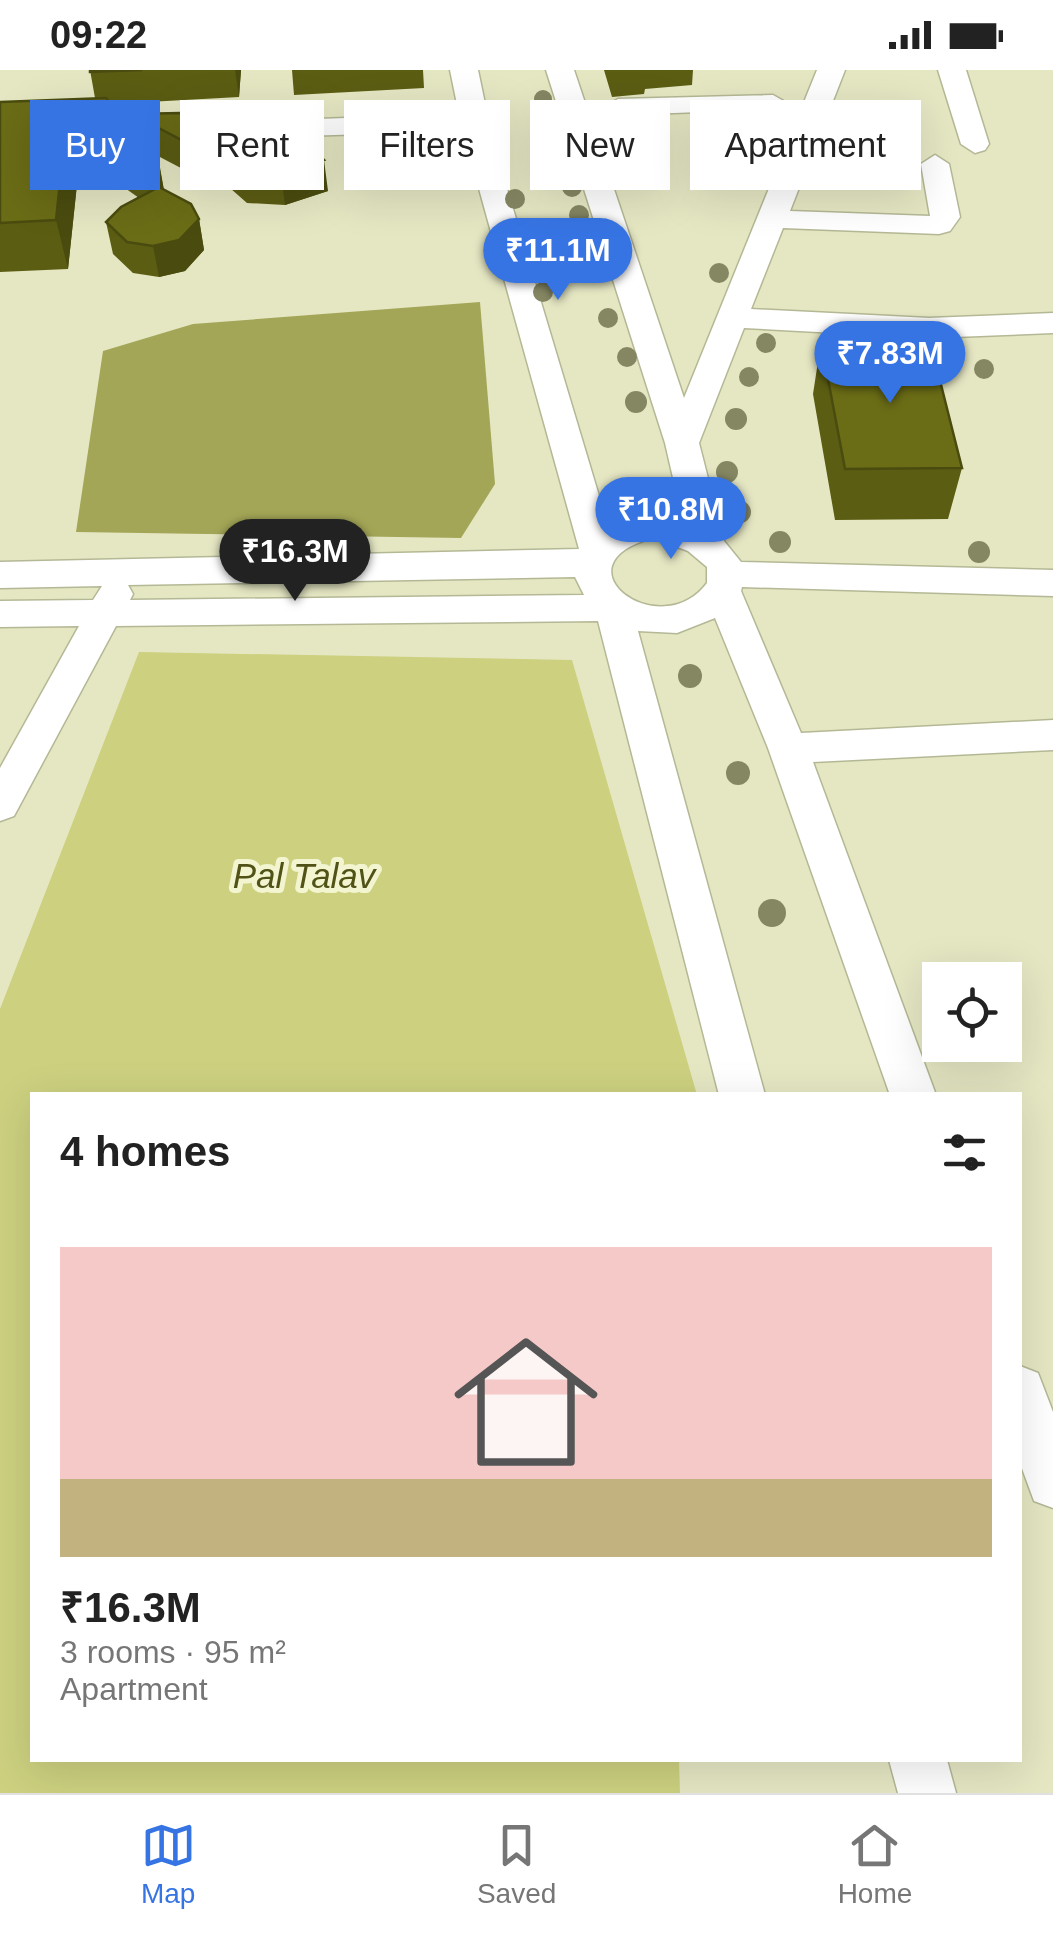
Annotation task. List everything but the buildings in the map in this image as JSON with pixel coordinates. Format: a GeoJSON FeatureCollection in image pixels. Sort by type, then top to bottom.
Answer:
{"type":"FeatureCollection","features":[{"type":"Feature","properties":{"kind":"street"},"geometry":{"type":"LineString","coordinates":[[464,70],[470,100]]}},
{"type":"Feature","properties":{"kind":"street"},"geometry":{"type":"LineString","coordinates":[[560,70],[682,442],[706,542],[721,560],[724,582],[912,1092]]}},
{"type":"Feature","properties":{"kind":"street"},"geometry":{"type":"LineString","coordinates":[[703,100],[704,70]]}},
{"type":"Feature","properties":{"kind":"street"},"geometry":{"type":"LineString","coordinates":[[682,442],[830,70]]}},
{"type":"Feature","properties":{"kind":"street"},"geometry":{"type":"LineString","coordinates":[[952,70],[975,144]]}},
{"type":"Feature","properties":{"kind":"street"},"geometry":{"type":"LineString","coordinates":[[160,133],[344,126]]}},
{"type":"Feature","properties":{"kind":"street"},"geometry":{"type":"LineString","coordinates":[[771,219],[938,226],[945,217],[935,164]]}},
{"type":"Feature","properties":{"kind":"street"},"geometry":{"type":"LineString","coordinates":[[493,190],[593,556],[590,580],[598,596],[634,618],[678,619],[713,602],[724,582]]}},
{"type":"Feature","properties":{"kind":"street"},"geometry":{"type":"LineString","coordinates":[[730,318],[929,328],[1053,323]]}},
{"type":"Feature","properties":{"kind":"street"},"geometry":{"type":"LineString","coordinates":[[0,575],[122,575],[593,556],[631,529],[653,526],[676,529],[706,542]]}},
{"type":"Feature","properties":{"kind":"street"},"geometry":{"type":"LineString","coordinates":[[0,805],[106,615],[122,575]]}},
{"type":"Feature","properties":{"kind":"street"},"geometry":{"type":"LineString","coordinates":[[724,582],[1053,583]]}},
{"type":"Feature","properties":{"kind":"street"},"geometry":{"type":"LineString","coordinates":[[0,614],[614,608]]}},
{"type":"Feature","properties":{"kind":"street"},"geometry":{"type":"LineString","coordinates":[[614,608],[741,1092]]}},
{"type":"Feature","properties":{"kind":"street"},"geometry":{"type":"LineString","coordinates":[[788,748],[1053,735]]}},
{"type":"Feature","properties":{"kind":"street"},"geometry":{"type":"LineString","coordinates":[[1022,1397],[1053,1482]]}},
{"type":"Feature","properties":{"kind":"street"},"geometry":{"type":"LineString","coordinates":[[919,1762],[927,1793]]}},
{"type":"Feature","properties":{"kind":"shaded area"},"geometry":{"type":"Polygon","coordinates":[[[480,302],[495,484],[461,538],[76,532],[103,351],[193,324],[480,302]]]}},
{"type":"Feature","properties":{"kind":"water","name":"Pal Talav"},"geometry":{"type":"Polygon","coordinates":[[[139,652],[572,660],[696,1092],[30,1092],[30,1762],[679,1762],[680,1793],[0,1793],[0,1009],[139,652]]]}}]}
